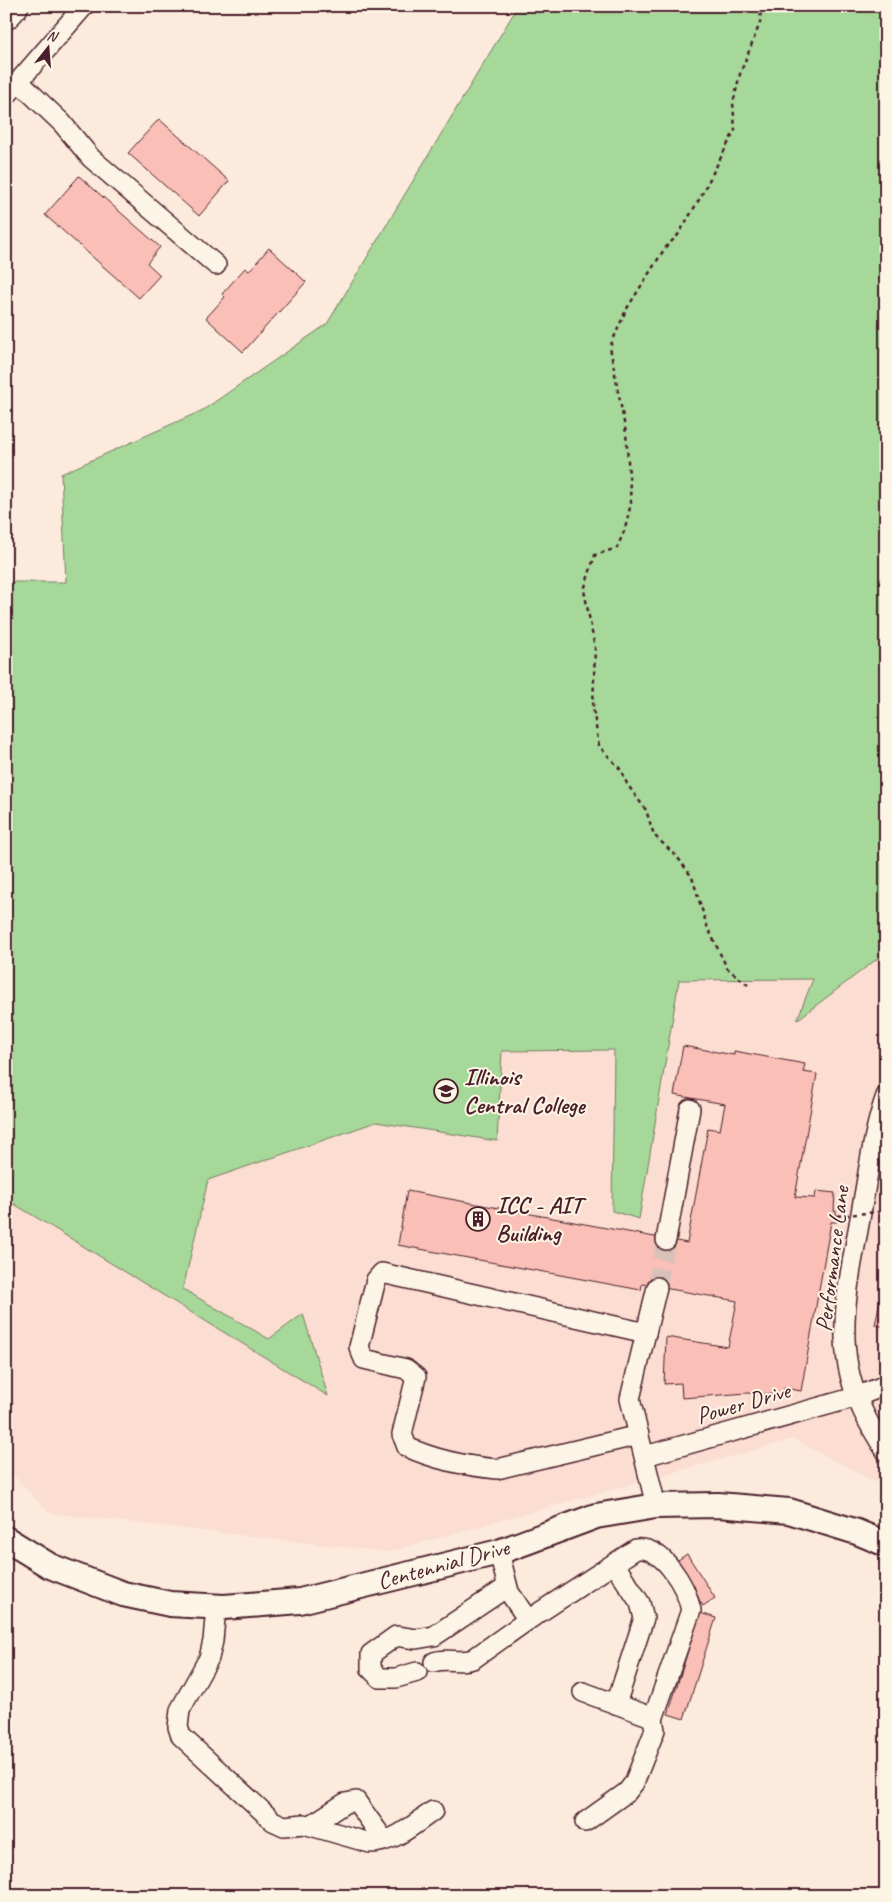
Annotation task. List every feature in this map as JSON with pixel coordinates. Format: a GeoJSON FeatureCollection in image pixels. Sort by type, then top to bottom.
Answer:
{"type":"FeatureCollection","features":[{"type":"Feature","properties":{"kind":"highway"},"geometry":{"type":"LineString","coordinates":[[6,15],[14,6]]}},
{"type":"Feature","properties":{"kind":"main road","name":"Centennial Drive"},"geometry":{"type":"LineString","coordinates":[[6,1539],[50,1566],[123,1594],[170,1604],[216,1607],[300,1601],[499,1552],[596,1516],[656,1506],[718,1505],[789,1512],[857,1532],[886,1544]]}},
{"type":"Feature","properties":{"kind":"street"},"geometry":{"type":"LineString","coordinates":[[6,96],[84,6]]}},
{"type":"Feature","properties":{"kind":"street"},"geometry":{"type":"LineString","coordinates":[[19,82],[62,123],[91,158],[216,266]]}},
{"type":"Feature","properties":{"kind":"street","name":"Performance Lane"},"geometry":{"type":"LineString","coordinates":[[886,1096],[870,1159],[846,1312],[847,1364],[856,1397],[866,1422],[886,1451]]}},
{"type":"Feature","properties":{"kind":"street"},"geometry":{"type":"LineString","coordinates":[[666,1240],[690,1108]]}},
{"type":"Feature","properties":{"kind":"street"},"geometry":{"type":"LineString","coordinates":[[639,1435],[497,1470],[424,1455],[407,1446],[402,1434],[416,1376],[406,1369],[364,1359],[359,1347],[376,1280],[382,1273],[646,1334]]}},
{"type":"Feature","properties":{"kind":"street"},"geometry":{"type":"LineString","coordinates":[[656,1506],[630,1399],[657,1287]]}},
{"type":"Feature","properties":{"kind":"street","name":"Power Drive"},"geometry":{"type":"LineString","coordinates":[[644,1456],[856,1397],[886,1385]]}},
{"type":"Feature","properties":{"kind":"street"},"geometry":{"type":"LineString","coordinates":[[437,1661],[465,1662],[473,1659],[528,1620],[615,1565],[636,1549],[652,1551],[666,1563],[683,1589],[690,1604],[691,1614],[653,1719],[655,1730],[634,1783],[627,1792],[584,1822]]}},
{"type":"Feature","properties":{"kind":"street"},"geometry":{"type":"LineString","coordinates":[[499,1552],[507,1587],[528,1620]]}},
{"type":"Feature","properties":{"kind":"street"},"geometry":{"type":"LineString","coordinates":[[615,1565],[640,1604],[644,1618],[616,1704]]}},
{"type":"Feature","properties":{"kind":"street"},"geometry":{"type":"LineString","coordinates":[[437,1661],[432,1654],[428,1654],[409,1675],[380,1678],[374,1673],[370,1660],[372,1652],[396,1636],[416,1639],[434,1636],[507,1587]]}},
{"type":"Feature","properties":{"kind":"street"},"geometry":{"type":"LineString","coordinates":[[216,1607],[214,1641],[209,1658],[180,1710],[178,1727],[181,1736],[273,1821],[284,1826],[304,1824],[370,1843],[393,1838],[432,1811]]}},
{"type":"Feature","properties":{"kind":"street"},"geometry":{"type":"LineString","coordinates":[[434,1636],[437,1661]]}},
{"type":"Feature","properties":{"kind":"street"},"geometry":{"type":"LineString","coordinates":[[583,1692],[653,1719]]}},
{"type":"Feature","properties":{"kind":"street"},"geometry":{"type":"LineString","coordinates":[[311,1826],[345,1803],[356,1801],[384,1840]]}},
{"type":"Feature","properties":{"kind":"path"},"geometry":{"type":"LineString","coordinates":[[748,985],[727,968],[707,926],[692,876],[678,858],[654,835],[646,810],[627,784],[622,771],[599,746],[593,708],[595,648],[584,590],[595,554],[617,548],[625,529],[632,503],[626,433],[610,347],[626,310],[665,248],[678,235],[696,206],[735,130],[733,103],[740,74],[760,23],[761,6]]}},
{"type":"Feature","properties":{"kind":"path"},"geometry":{"type":"LineString","coordinates":[[836,1216],[886,1211]]}},
{"type":"Feature","properties":{"kind":"shaded area","name":"Illinois Central College"},"geometry":{"type":"Polygon","coordinates":[[[886,71],[886,1487],[793,1439],[387,1552],[49,1513],[6,1467],[6,743],[886,71]]]}},
{"type":"Feature","properties":{"kind":"green space","name":"Illinois Central College"},"geometry":{"type":"Polygon","coordinates":[[[518,6],[886,6],[886,952],[797,1020],[813,979],[679,980],[639,1219],[612,1211],[614,1050],[502,1051],[497,1141],[376,1122],[208,1180],[183,1289],[269,1339],[303,1314],[328,1396],[6,1199],[6,582],[66,582],[61,474],[203,410],[327,324],[518,6]]]}},
{"type":"Feature","properties":{"kind":"building"},"geometry":{"type":"Polygon","coordinates":[[[159,119],[229,181],[199,216],[128,153],[159,119]]]}},
{"type":"Feature","properties":{"kind":"building"},"geometry":{"type":"Polygon","coordinates":[[[79,176],[160,247],[147,263],[160,275],[139,298],[45,215],[79,176]]]}},
{"type":"Feature","properties":{"kind":"building"},"geometry":{"type":"Polygon","coordinates":[[[269,248],[306,282],[243,352],[206,318],[225,297],[222,294],[245,268],[249,271],[269,248]]]}},
{"type":"Feature","properties":{"kind":"building","name":"ICC - AIT Building"},"geometry":{"type":"Polygon","coordinates":[[[683,1046],[734,1055],[734,1051],[805,1064],[803,1072],[817,1074],[795,1197],[815,1198],[816,1191],[835,1193],[834,1211],[836,1211],[837,1222],[831,1222],[801,1391],[784,1388],[783,1395],[747,1393],[682,1398],[681,1383],[664,1384],[666,1337],[728,1347],[737,1301],[642,1284],[641,1290],[398,1245],[407,1191],[687,1243],[708,1128],[720,1130],[725,1104],[674,1095],[683,1046]]]}},
{"type":"Feature","properties":{"kind":"building"},"geometry":{"type":"Polygon","coordinates":[[[886,1271],[886,1327],[875,1325],[886,1271]]]}},
{"type":"Feature","properties":{"kind":"building"},"geometry":{"type":"Polygon","coordinates":[[[687,1554],[715,1598],[703,1606],[675,1562],[687,1554]]]}},
{"type":"Feature","properties":{"kind":"building"},"geometry":{"type":"Polygon","coordinates":[[[700,1613],[716,1618],[684,1719],[668,1714],[700,1613]]]}},
{"type":"Feature","properties":{"kind":"tunnel"},"geometry":{"type":"LineString","coordinates":[[657,1287],[666,1240]]}},
{"type":"Feature","properties":{"kind":"place","name":"Illinois Central College"},"geometry":{"type":"Point","coordinates":[446,1091]}},
{"type":"Feature","properties":{"kind":"place","name":"ICC - AIT Building"},"geometry":{"type":"Point","coordinates":[478,1219]}}]}
